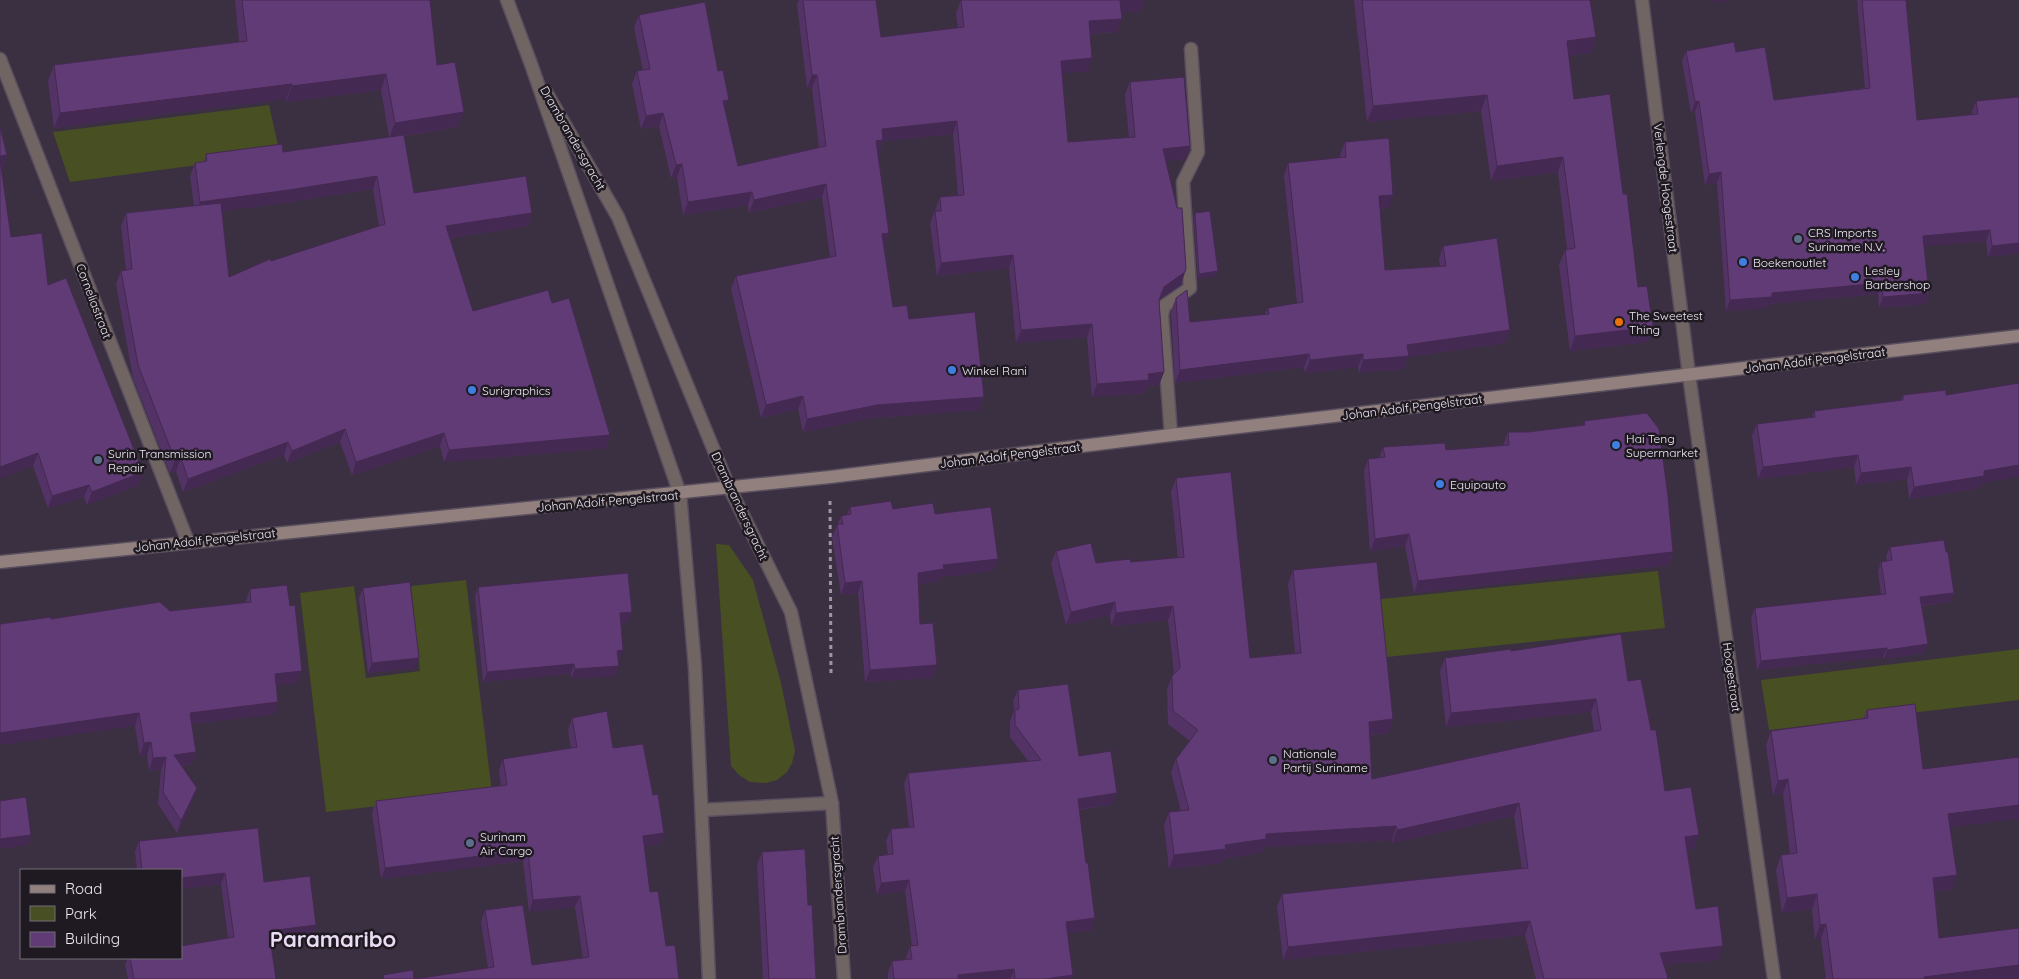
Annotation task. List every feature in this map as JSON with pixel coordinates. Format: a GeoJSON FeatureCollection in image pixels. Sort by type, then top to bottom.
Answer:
{"type":"FeatureCollection","features":[{"type":"Feature","properties":{"kind":"main road","name":"Johan Adolf Pengelstraat"},"geometry":{"type":"LineString","coordinates":[[0,562],[830,478],[1171,435],[2019,336]]}},
{"type":"Feature","properties":{"kind":"street","name":"Drambrandersgracht"},"geometry":{"type":"LineString","coordinates":[[507,0],[680,494],[695,667],[710,979]]}},
{"type":"Feature","properties":{"kind":"street","name":"Verlengde Hoogestraat"},"geometry":{"type":"LineString","coordinates":[[1642,0],[1690,375]]}},
{"type":"Feature","properties":{"kind":"street"},"geometry":{"type":"LineString","coordinates":[[1171,435],[1162,315],[1164,306],[1190,288],[1183,182],[1198,152],[1191,48]]}},
{"type":"Feature","properties":{"kind":"street","name":"Corneliastraat"},"geometry":{"type":"LineString","coordinates":[[0,60],[188,542]]}},
{"type":"Feature","properties":{"kind":"street","name":"Drambrandersgracht"},"geometry":{"type":"LineString","coordinates":[[531,64],[618,217],[729,487],[790,612],[832,803],[844,979]]}},
{"type":"Feature","properties":{"kind":"street","name":"Hoogestraat"},"geometry":{"type":"LineString","coordinates":[[1690,375],[1774,979]]}},
{"type":"Feature","properties":{"kind":"street"},"geometry":{"type":"LineString","coordinates":[[702,810],[832,803]]}},
{"type":"Feature","properties":{"kind":"path"},"geometry":{"type":"LineString","coordinates":[[830,478],[831,675]]}},
{"type":"Feature","properties":{"kind":"green space"},"geometry":{"type":"Polygon","coordinates":[[[269,105],[280,154],[70,182],[53,132],[269,105]]]}},
{"type":"Feature","properties":{"kind":"green space"},"geometry":{"type":"Polygon","coordinates":[[[716,544],[729,545],[753,580],[781,683],[795,751],[787,772],[777,780],[766,783],[750,782],[739,775],[731,766],[716,544]]]}},
{"type":"Feature","properties":{"kind":"green space"},"geometry":{"type":"Polygon","coordinates":[[[1658,571],[1665,628],[1377,658],[1371,600],[1658,571]]]}},
{"type":"Feature","properties":{"kind":"green space"},"geometry":{"type":"Polygon","coordinates":[[[466,580],[492,793],[326,812],[300,593],[354,586],[366,678],[420,671],[411,586],[466,580]]]}},
{"type":"Feature","properties":{"kind":"green space"},"geometry":{"type":"Polygon","coordinates":[[[2019,649],[2019,700],[1769,730],[1761,680],[2019,649]]]}},
{"type":"Feature","properties":{"kind":"building"},"geometry":{"type":"Polygon","coordinates":[[[242,0],[430,0],[437,65],[455,62],[464,112],[395,123],[386,74],[60,113],[54,65],[247,41],[242,0]]]}},
{"type":"Feature","properties":{"kind":"building"},"geometry":{"type":"Polygon","coordinates":[[[803,0],[876,0],[881,37],[964,27],[961,0],[1128,0],[1120,1],[1122,19],[1089,21],[1092,58],[1061,61],[1068,142],[1135,137],[1130,82],[1184,77],[1190,146],[1163,149],[1177,208],[1182,208],[1186,268],[1185,272],[1164,287],[1159,300],[1164,372],[1148,374],[1149,380],[1097,384],[1092,324],[1021,330],[1013,255],[941,263],[935,211],[941,211],[940,197],[964,195],[957,121],[882,129],[883,140],[876,141],[889,233],[882,234],[893,307],[907,305],[909,319],[975,312],[984,397],[877,405],[807,419],[803,396],[766,405],[736,276],[836,256],[826,184],[754,200],[752,192],[688,202],[682,164],[676,165],[663,113],[646,116],[637,71],[650,69],[639,15],[705,2],[718,71],[723,70],[729,100],[723,101],[738,166],[826,146],[817,75],[812,75],[803,0]]]}},
{"type":"Feature","properties":{"kind":"building"},"geometry":{"type":"Polygon","coordinates":[[[1362,0],[1590,0],[1596,37],[1567,41],[1574,99],[1610,94],[1623,194],[1627,194],[1638,287],[1647,286],[1653,327],[1575,336],[1565,250],[1575,248],[1563,157],[1497,166],[1487,95],[1373,106],[1362,0]]]}},
{"type":"Feature","properties":{"kind":"building"},"geometry":{"type":"Polygon","coordinates":[[[1862,0],[1906,0],[1917,120],[1978,114],[1976,101],[2019,97],[2019,243],[1992,246],[1990,230],[1923,236],[1929,293],[1883,297],[1882,283],[1772,293],[1772,297],[1730,300],[1721,172],[1709,174],[1699,101],[1695,102],[1686,51],[1734,42],[1736,52],[1765,47],[1774,100],[1870,88],[1862,0]]]}},
{"type":"Feature","properties":{"kind":"building"},"geometry":{"type":"Polygon","coordinates":[[[0,127],[7,155],[0,156],[0,127]]]}},
{"type":"Feature","properties":{"kind":"building"},"geometry":{"type":"Polygon","coordinates":[[[404,135],[414,193],[526,176],[532,213],[446,226],[473,311],[548,290],[552,303],[569,298],[610,435],[449,450],[444,433],[356,462],[345,429],[292,451],[288,442],[188,479],[181,458],[175,460],[138,365],[121,271],[132,269],[126,213],[221,203],[229,277],[270,259],[271,261],[385,224],[377,176],[200,202],[195,163],[207,161],[206,154],[282,144],[283,152],[404,135]]]}},
{"type":"Feature","properties":{"kind":"building"},"geometry":{"type":"Polygon","coordinates":[[[1389,138],[1393,195],[1379,196],[1385,270],[1446,266],[1443,246],[1497,238],[1510,330],[1407,345],[1409,356],[1363,360],[1363,354],[1310,360],[1309,354],[1180,370],[1176,298],[1187,290],[1190,322],[1269,314],[1268,308],[1303,302],[1288,163],[1346,157],[1345,142],[1389,138]]]}},
{"type":"Feature","properties":{"kind":"building"},"geometry":{"type":"Polygon","coordinates":[[[0,159],[11,237],[42,233],[48,285],[66,278],[143,472],[92,492],[89,485],[52,496],[38,453],[0,467],[0,159]]]}},
{"type":"Feature","properties":{"kind":"building"},"geometry":{"type":"Polygon","coordinates":[[[1210,211],[1218,271],[1199,274],[1195,213],[1210,211]]]}},
{"type":"Feature","properties":{"kind":"building"},"geometry":{"type":"Polygon","coordinates":[[[2019,383],[2019,465],[1984,471],[1984,476],[1914,487],[1911,467],[1861,473],[1858,455],[1763,467],[1757,424],[1815,417],[1814,411],[1903,400],[1903,395],[1946,390],[1946,395],[2019,383]]]}},
{"type":"Feature","properties":{"kind":"building"},"geometry":{"type":"Polygon","coordinates":[[[1647,413],[1659,429],[1673,552],[1418,581],[1409,534],[1375,539],[1368,459],[1385,457],[1383,447],[1445,443],[1446,450],[1509,445],[1508,432],[1528,432],[1585,425],[1584,421],[1647,413]]]}},
{"type":"Feature","properties":{"kind":"building"},"geometry":{"type":"Polygon","coordinates":[[[1231,472],[1250,658],[1301,653],[1293,570],[1377,562],[1393,719],[1369,722],[1372,779],[1601,730],[1596,699],[1451,713],[1445,658],[1511,649],[1511,651],[1621,634],[1628,681],[1641,679],[1651,730],[1656,730],[1665,791],[1691,787],[1699,835],[1685,837],[1696,909],[1718,906],[1723,946],[1660,953],[1668,978],[1666,979],[1544,979],[1530,921],[1288,947],[1282,894],[1528,868],[1519,803],[1397,830],[1396,826],[1266,834],[1266,839],[1225,845],[1226,849],[1174,855],[1169,812],[1189,810],[1176,759],[1198,730],[1173,711],[1172,676],[1180,668],[1173,606],[1116,613],[1115,602],[1071,612],[1056,551],[1091,543],[1096,563],[1130,559],[1131,562],[1184,557],[1176,478],[1231,472]]]}},
{"type":"Feature","properties":{"kind":"building"},"geometry":{"type":"Polygon","coordinates":[[[891,501],[893,509],[933,503],[935,514],[991,507],[998,559],[943,565],[944,569],[918,573],[920,624],[933,623],[937,665],[870,670],[862,581],[845,583],[837,524],[843,524],[841,516],[851,514],[850,507],[891,501]]]}},
{"type":"Feature","properties":{"kind":"building"},"geometry":{"type":"Polygon","coordinates":[[[1944,540],[1946,552],[1948,552],[1954,593],[1920,597],[1928,644],[1887,650],[1887,648],[1761,661],[1755,608],[1886,594],[1881,562],[1892,560],[1890,547],[1944,540]]]}},
{"type":"Feature","properties":{"kind":"building"},"geometry":{"type":"Polygon","coordinates":[[[628,573],[632,612],[620,613],[623,650],[617,651],[619,666],[575,669],[574,664],[487,672],[478,587],[628,573]]]}},
{"type":"Feature","properties":{"kind":"building"},"geometry":{"type":"Polygon","coordinates":[[[410,582],[419,658],[372,663],[363,588],[410,582]]]}},
{"type":"Feature","properties":{"kind":"building"},"geometry":{"type":"Polygon","coordinates":[[[287,585],[290,606],[295,605],[302,671],[275,674],[278,702],[190,713],[196,752],[174,755],[197,788],[181,821],[163,792],[166,757],[153,758],[151,742],[144,743],[139,713],[0,733],[0,624],[51,617],[51,619],[160,602],[170,611],[251,602],[250,589],[287,585]]]}},
{"type":"Feature","properties":{"kind":"building"},"geometry":{"type":"Polygon","coordinates":[[[1068,684],[1079,756],[1111,751],[1117,793],[1078,799],[1095,918],[1066,922],[1073,975],[1045,979],[1015,979],[1014,969],[958,975],[958,979],[894,979],[892,961],[912,959],[910,946],[918,945],[909,880],[881,883],[878,856],[893,854],[891,829],[914,827],[908,773],[1041,760],[1015,725],[1015,710],[1019,709],[1018,690],[1068,684]]]}},
{"type":"Feature","properties":{"kind":"building"},"geometry":{"type":"Polygon","coordinates":[[[1915,704],[1923,769],[2019,757],[2019,805],[1948,814],[1957,875],[1933,878],[1939,938],[2019,928],[2019,965],[1924,977],[1924,979],[1833,979],[1826,924],[1820,925],[1817,894],[1787,898],[1781,855],[1797,853],[1788,779],[1778,781],[1771,731],[1868,718],[1867,710],[1915,704]]]}},
{"type":"Feature","properties":{"kind":"building"},"geometry":{"type":"Polygon","coordinates":[[[607,711],[613,748],[643,744],[653,795],[658,794],[664,833],[643,836],[650,892],[658,891],[666,946],[675,945],[679,979],[415,979],[494,967],[485,910],[523,905],[532,965],[589,957],[580,896],[533,900],[528,850],[385,868],[376,801],[507,785],[503,759],[577,747],[572,718],[607,711]]]}},
{"type":"Feature","properties":{"kind":"building"},"geometry":{"type":"Polygon","coordinates":[[[26,797],[31,835],[0,839],[0,801],[26,797]]]}},
{"type":"Feature","properties":{"kind":"building"},"geometry":{"type":"Polygon","coordinates":[[[258,828],[264,882],[310,876],[316,925],[269,931],[276,979],[134,979],[130,959],[182,959],[182,946],[234,937],[225,873],[182,878],[182,869],[142,869],[139,841],[258,828]]]}},
{"type":"Feature","properties":{"kind":"building"},"geometry":{"type":"Polygon","coordinates":[[[805,849],[808,905],[812,905],[816,979],[769,979],[762,852],[805,849]]]}},
{"type":"Feature","properties":{"kind":"building"},"geometry":{"type":"Polygon","coordinates":[[[413,970],[414,979],[384,979],[383,975],[413,970]]]}},
{"type":"Feature","properties":{"kind":"place","name":"CRS Imports Suriname N.V."},"geometry":{"type":"Point","coordinates":[1798,239]}},
{"type":"Feature","properties":{"kind":"place","name":"Boekenoutlet"},"geometry":{"type":"Point","coordinates":[1743,262]}},
{"type":"Feature","properties":{"kind":"place","name":"Lesley Barbershop"},"geometry":{"type":"Point","coordinates":[1855,277]}},
{"type":"Feature","properties":{"kind":"place","name":"The Sweetest Thing"},"geometry":{"type":"Point","coordinates":[1619,322]}},
{"type":"Feature","properties":{"kind":"place","name":"Winkel Rani"},"geometry":{"type":"Point","coordinates":[952,370]}},
{"type":"Feature","properties":{"kind":"place","name":"Surigraphics"},"geometry":{"type":"Point","coordinates":[472,390]}},
{"type":"Feature","properties":{"kind":"place","name":"Hai Teng Supermarket"},"geometry":{"type":"Point","coordinates":[1616,445]}},
{"type":"Feature","properties":{"kind":"place","name":"Surin Transmission Repair"},"geometry":{"type":"Point","coordinates":[98,460]}},
{"type":"Feature","properties":{"kind":"place","name":"Equipauto"},"geometry":{"type":"Point","coordinates":[1440,484]}},
{"type":"Feature","properties":{"kind":"place","name":"Nationale Partij Suriname"},"geometry":{"type":"Point","coordinates":[1273,760]}},
{"type":"Feature","properties":{"kind":"place","name":"Surinam Air Cargo"},"geometry":{"type":"Point","coordinates":[470,843]}},
{"type":"Feature","properties":{"kind":"district","name":"Paramaribo"},"geometry":{"type":"Point","coordinates":[333,939]}}]}
